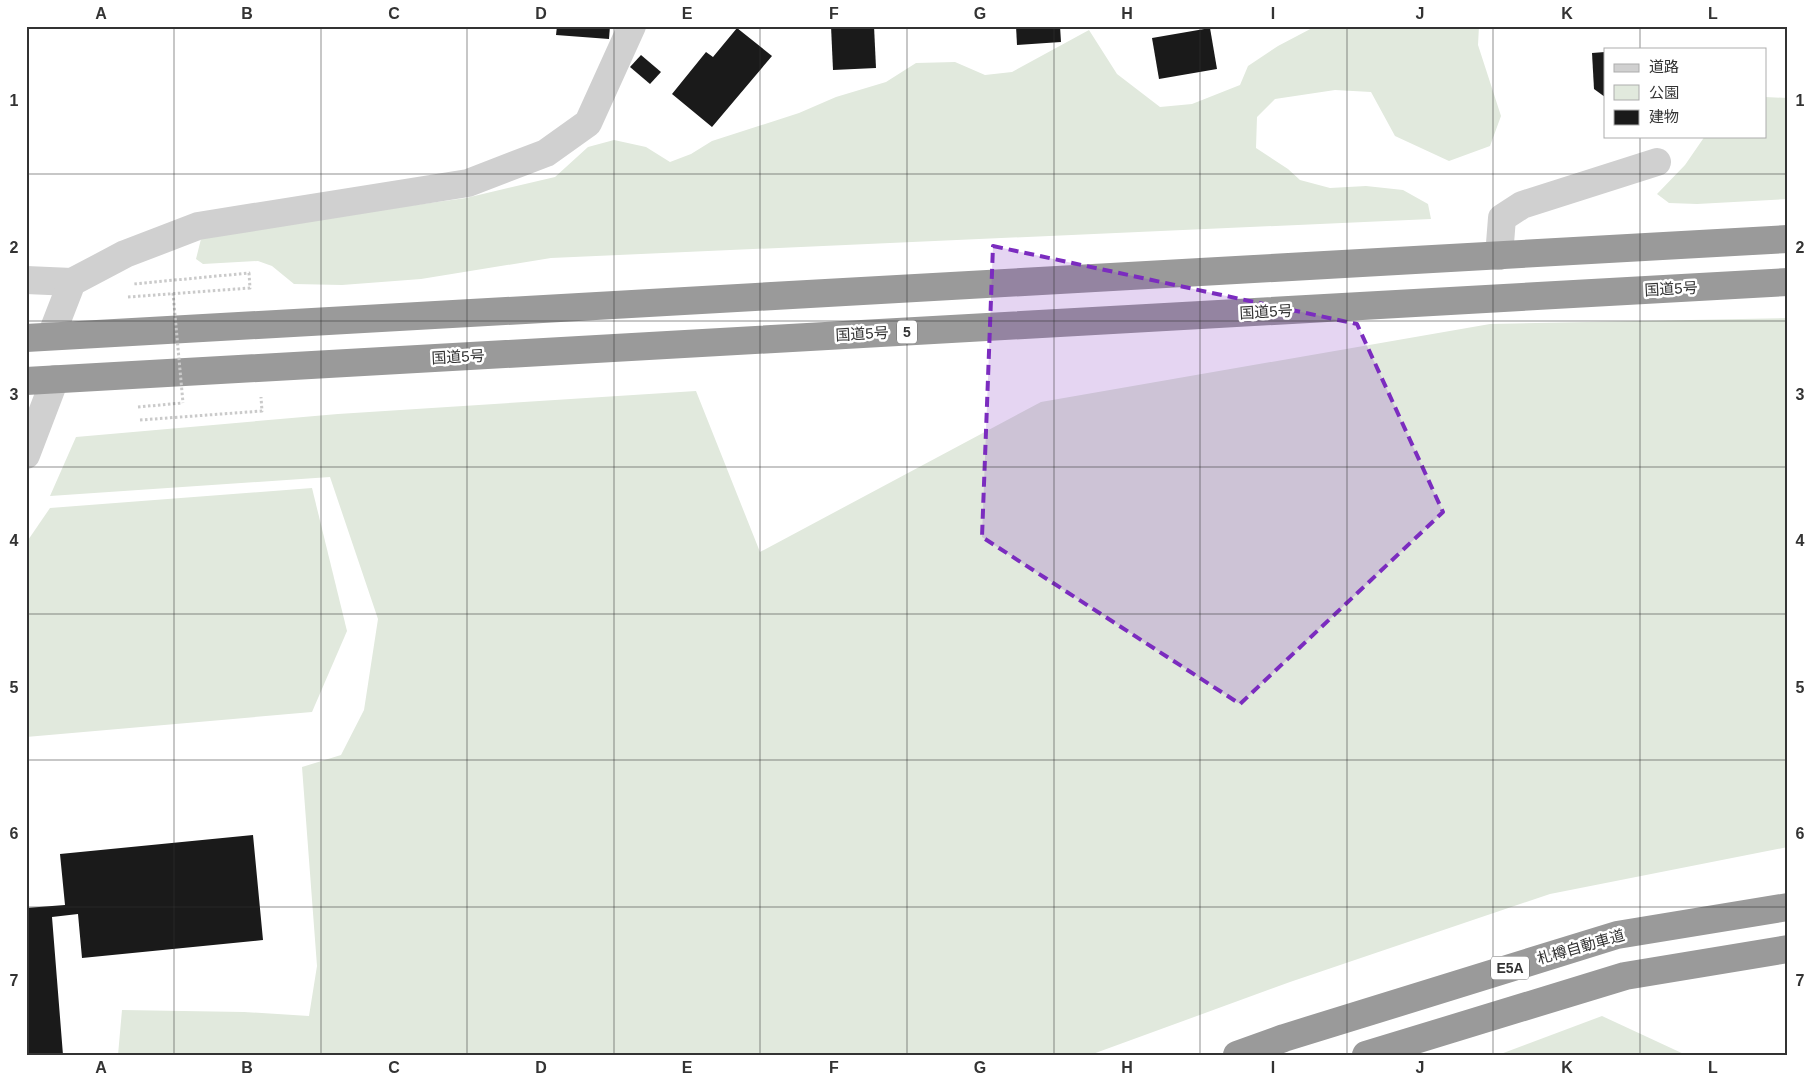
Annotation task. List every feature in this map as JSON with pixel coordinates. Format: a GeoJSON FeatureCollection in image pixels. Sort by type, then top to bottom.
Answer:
{"type":"FeatureCollection","features":[{"type":"Feature","properties":{"kind":"highway"},"geometry":{"type":"LineString","coordinates":[[39,337],[1788,239]]}},
{"type":"Feature","properties":{"kind":"highway","name":"国道5号"},"geometry":{"type":"LineString","coordinates":[[26,381],[1788,282]]}},
{"type":"Feature","properties":{"kind":"highway","name":"札樽自動車道"},"geometry":{"type":"LineString","coordinates":[[1238,1055],[1284,1038],[1618,934],[1788,907]]}},
{"type":"Feature","properties":{"kind":"highway"},"geometry":{"type":"LineString","coordinates":[[1366,1055],[1625,976],[1788,949]]}},
{"type":"Feature","properties":{"kind":"street"},"geometry":{"type":"LineString","coordinates":[[26,280],[72,282],[125,254],[198,226],[468,183],[546,153],[588,123],[632,26]]}},
{"type":"Feature","properties":{"kind":"street"},"geometry":{"type":"LineString","coordinates":[[1499,256],[1502,218],[1522,205],[1657,162]]}},
{"type":"Feature","properties":{"kind":"street"},"geometry":{"type":"LineString","coordinates":[[39,337],[72,282]]}},
{"type":"Feature","properties":{"kind":"street"},"geometry":{"type":"LineString","coordinates":[[26,455],[55,379]]}},
{"type":"Feature","properties":{"kind":"path"},"geometry":{"type":"LineString","coordinates":[[128,284],[249,273],[250,288],[128,297]]}},
{"type":"Feature","properties":{"kind":"path"},"geometry":{"type":"LineString","coordinates":[[173,294],[183,403]]}},
{"type":"Feature","properties":{"kind":"path"},"geometry":{"type":"LineString","coordinates":[[140,420],[262,411],[260,397]]}},
{"type":"Feature","properties":{"kind":"path"},"geometry":{"type":"LineString","coordinates":[[138,407],[192,402]]}},
{"type":"Feature","properties":{"kind":"highlighted area"},"geometry":{"type":"Polygon","coordinates":[[[993,246],[1357,324],[1443,512],[1240,704],[982,537],[993,246]]]}},
{"type":"Feature","properties":{"kind":"green space"},"geometry":{"type":"Polygon","coordinates":[[[1316,26],[1479,26],[1478,45],[1501,116],[1490,146],[1449,161],[1395,136],[1371,92],[1335,90],[1275,99],[1257,117],[1256,148],[1288,169],[1300,180],[1330,188],[1366,186],[1403,190],[1428,204],[1431,219],[551,258],[421,279],[342,285],[294,284],[272,266],[258,261],[203,264],[196,259],[201,239],[255,227],[466,198],[555,177],[588,147],[614,140],[646,147],[670,162],[691,154],[712,141],[799,113],[836,97],[886,82],[916,63],[955,62],[985,75],[1012,72],[1089,30],[1117,74],[1160,107],[1192,104],[1240,85],[1248,66],[1278,46],[1316,26]]]}},
{"type":"Feature","properties":{"kind":"green space"},"geometry":{"type":"Polygon","coordinates":[[[1766,97],[1788,98],[1788,199],[1697,204],[1669,203],[1657,194],[1685,165],[1704,138],[1766,138],[1766,97]]]}},
{"type":"Feature","properties":{"kind":"green space"},"geometry":{"type":"Polygon","coordinates":[[[1788,318],[1788,847],[1550,894],[1290,982],[1090,1055],[118,1055],[122,1010],[244,1012],[309,1016],[317,966],[302,767],[341,755],[364,710],[378,619],[330,477],[50,496],[76,437],[338,414],[696,391],[760,552],[1041,402],[1490,324],[1788,318]]]}},
{"type":"Feature","properties":{"kind":"green space"},"geometry":{"type":"Polygon","coordinates":[[[312,488],[347,631],[312,712],[26,737],[26,543],[50,508],[312,488]]]}},
{"type":"Feature","properties":{"kind":"green space"},"geometry":{"type":"Polygon","coordinates":[[[1602,1016],[1686,1055],[1498,1055],[1602,1016]]]}},
{"type":"Feature","properties":{"kind":"building"},"geometry":{"type":"Polygon","coordinates":[[[557,26],[610,26],[609,39],[556,35],[557,26]]]}},
{"type":"Feature","properties":{"kind":"building"},"geometry":{"type":"Polygon","coordinates":[[[831,26],[874,26],[876,68],[833,70],[831,26]]]}},
{"type":"Feature","properties":{"kind":"building"},"geometry":{"type":"Polygon","coordinates":[[[1016,26],[1060,26],[1061,42],[1017,45],[1016,26]]]}},
{"type":"Feature","properties":{"kind":"building"},"geometry":{"type":"Polygon","coordinates":[[[1697,26],[1732,26],[1732,29],[1697,29],[1697,26]]]}},
{"type":"Feature","properties":{"kind":"building"},"geometry":{"type":"Polygon","coordinates":[[[737,28],[772,56],[712,127],[672,94],[706,52],[713,57],[737,28]]]}},
{"type":"Feature","properties":{"kind":"building"},"geometry":{"type":"Polygon","coordinates":[[[1210,28],[1217,69],[1159,79],[1152,38],[1210,28]]]}},
{"type":"Feature","properties":{"kind":"building"},"geometry":{"type":"Polygon","coordinates":[[[1604,52],[1604,96],[1594,89],[1592,53],[1604,52]]]}},
{"type":"Feature","properties":{"kind":"building"},"geometry":{"type":"Polygon","coordinates":[[[641,55],[661,72],[650,84],[630,67],[641,55]]]}},
{"type":"Feature","properties":{"kind":"building"},"geometry":{"type":"Polygon","coordinates":[[[253,835],[263,940],[82,958],[78,914],[52,917],[63,1055],[26,1055],[26,908],[65,905],[60,854],[253,835]]]}}]}
